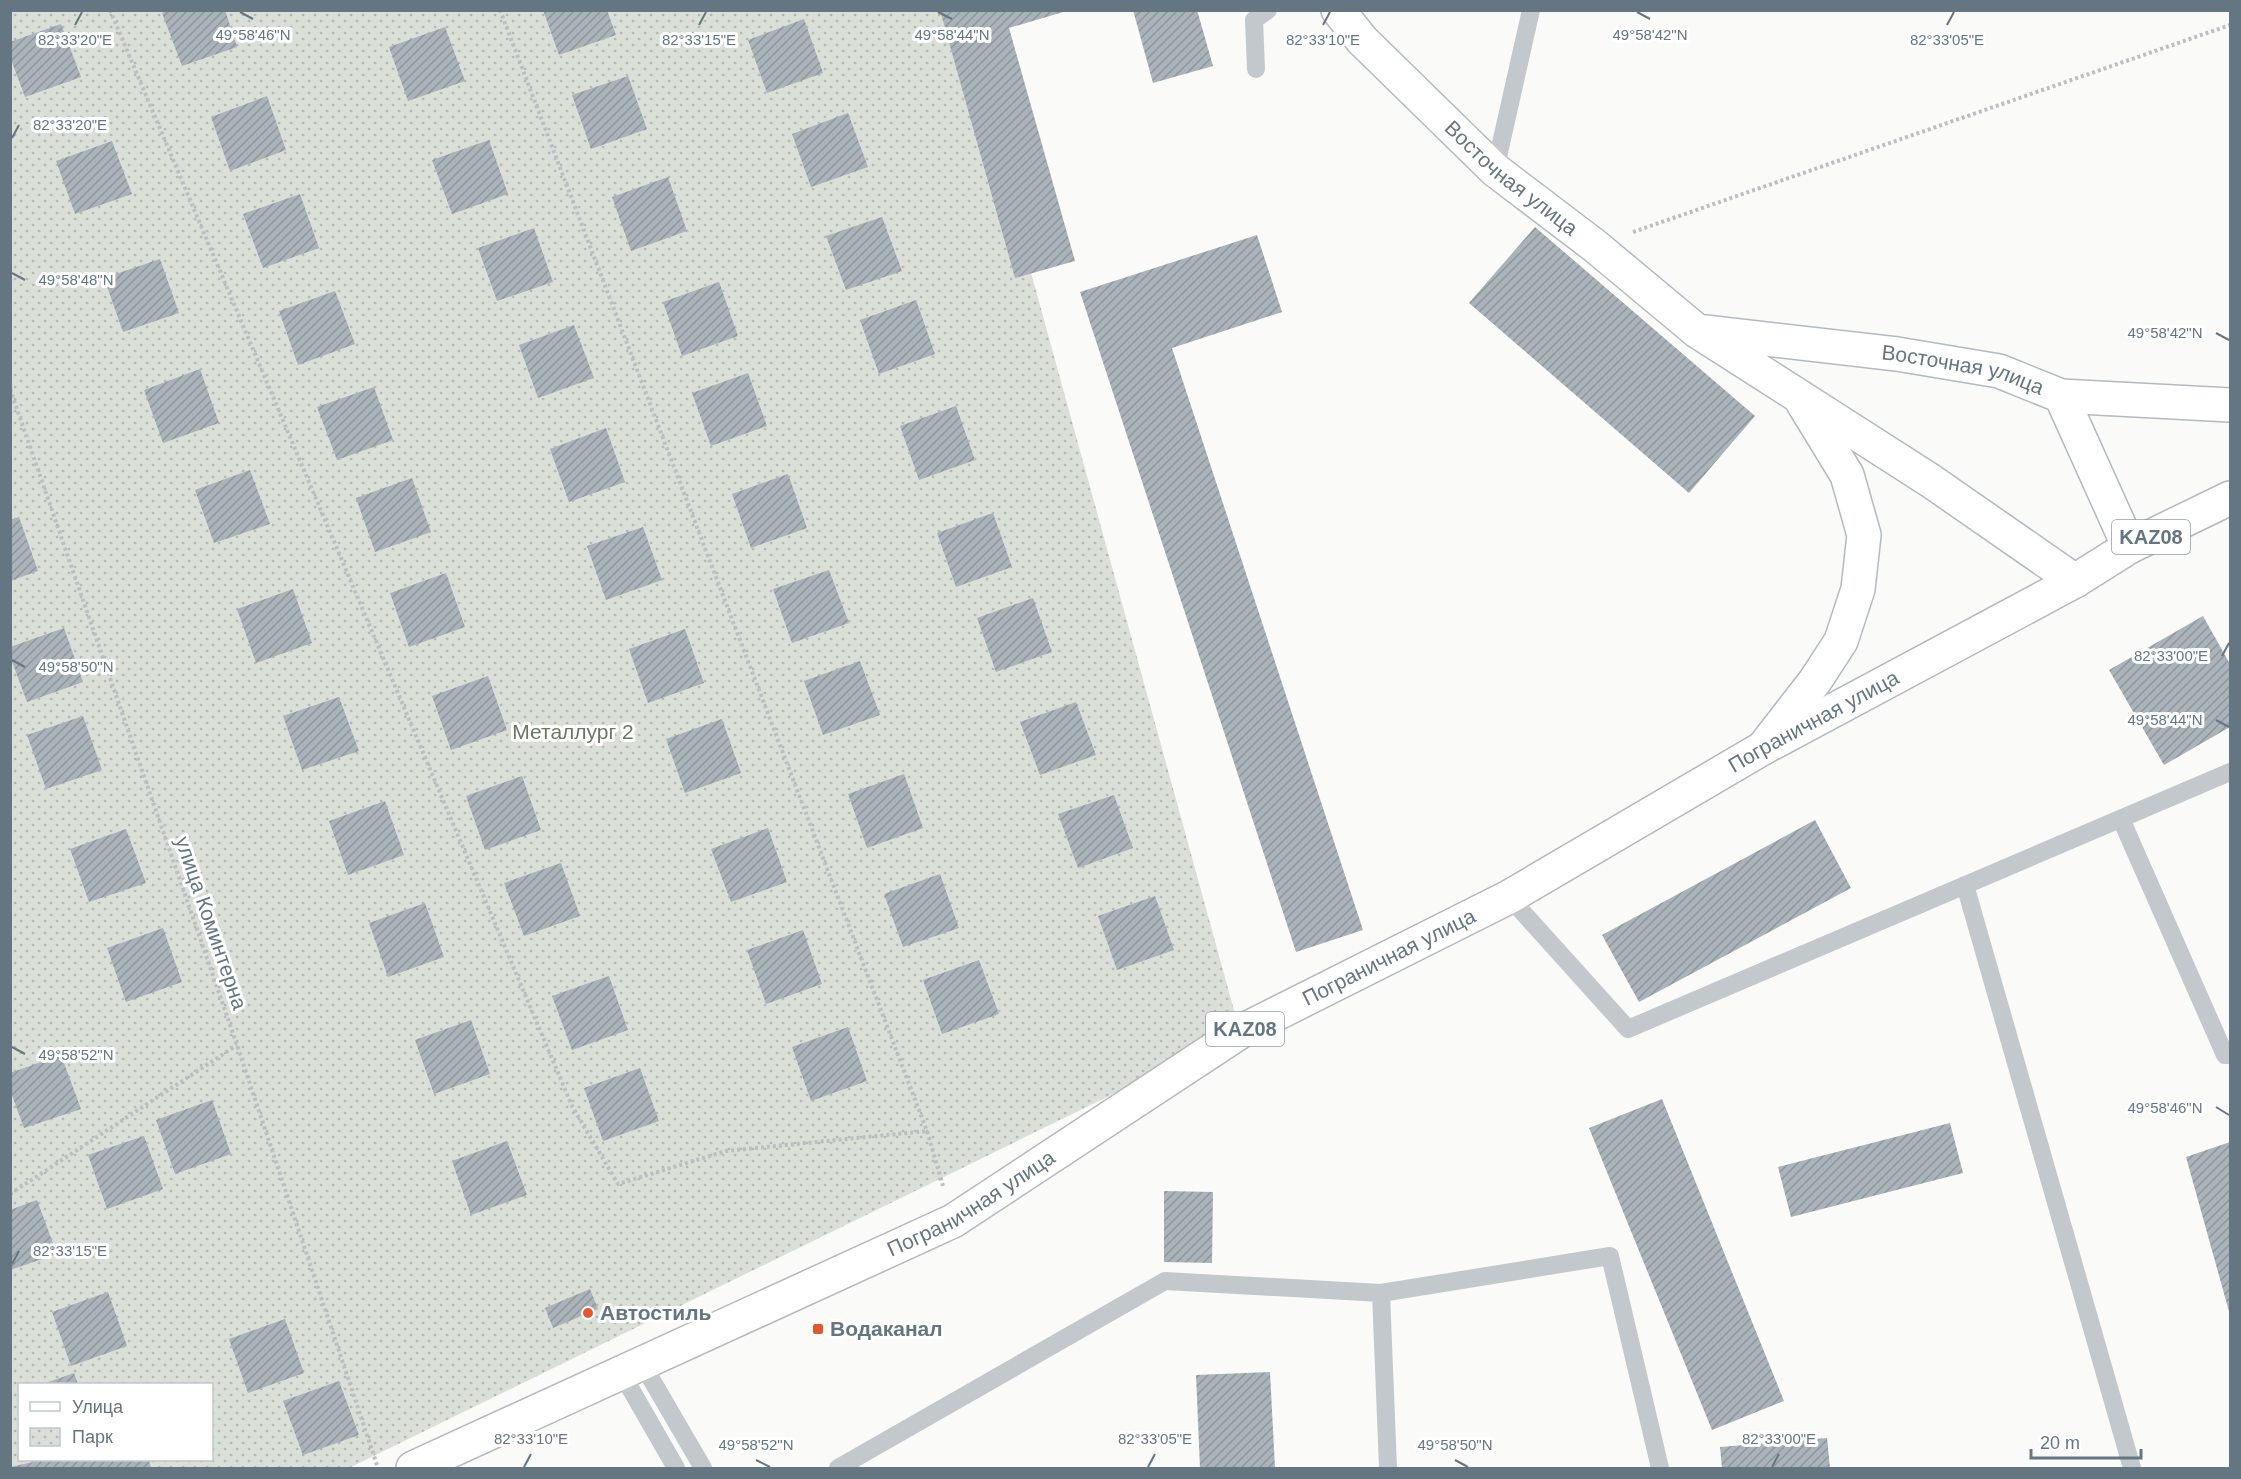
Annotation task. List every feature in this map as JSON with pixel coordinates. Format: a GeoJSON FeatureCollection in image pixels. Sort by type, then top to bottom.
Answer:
{"type":"FeatureCollection","features":[{"type":"Feature","properties":{"kind":"main road","name":"Восточная улица"},"geometry":{"type":"LineString","coordinates":[[1338,10],[1362,40],[1495,170],[1595,246],[1697,331],[1931,480],[2075,581]]}},
{"type":"Feature","properties":{"kind":"main road","name":"Восточная улица"},"geometry":{"type":"LineString","coordinates":[[1697,331],[1897,354],[1999,371],[2061,396],[2129,547]]}},
{"type":"Feature","properties":{"kind":"main road"},"geometry":{"type":"LineString","coordinates":[[2061,396],[2230,405]]}},
{"type":"Feature","properties":{"kind":"main road"},"geometry":{"type":"LineString","coordinates":[[1763,748],[1815,681],[1841,641],[1858,590],[1864,535],[1847,475],[1799,397]]}},
{"type":"Feature","properties":{"kind":"main road","name":"Пограничная улица"},"geometry":{"type":"LineString","coordinates":[[413,1468],[953,1221],[1240,1032],[1509,897],[1763,748],[2075,581],[2129,547],[2230,498]]}},
{"type":"Feature","properties":{"kind":"lane"},"geometry":{"type":"LineString","coordinates":[[1256,69],[1254,20],[1268,10]]}},
{"type":"Feature","properties":{"kind":"lane"},"geometry":{"type":"LineString","coordinates":[[1495,170],[1531,10]]}},
{"type":"Feature","properties":{"kind":"lane"},"geometry":{"type":"LineString","coordinates":[[1509,897],[1628,1029],[2230,772]]}},
{"type":"Feature","properties":{"kind":"lane"},"geometry":{"type":"LineString","coordinates":[[2121,819],[2226,1055],[2230,1055]]}},
{"type":"Feature","properties":{"kind":"lane"},"geometry":{"type":"LineString","coordinates":[[1965,885],[2132,1468]]}},
{"type":"Feature","properties":{"kind":"lane"},"geometry":{"type":"LineString","coordinates":[[838,1468],[1165,1281],[1381,1293],[1610,1256],[1660,1468]]}},
{"type":"Feature","properties":{"kind":"lane"},"geometry":{"type":"LineString","coordinates":[[1381,1293],[1388,1468]]}},
{"type":"Feature","properties":{"kind":"lane"},"geometry":{"type":"LineString","coordinates":[[632,1369],[675,1468]]}},
{"type":"Feature","properties":{"kind":"lane"},"geometry":{"type":"LineString","coordinates":[[632,1369],[703,1468]]}},
{"type":"Feature","properties":{"kind":"path"},"geometry":{"type":"LineString","coordinates":[[110,10],[572,1106],[618,1184],[726,1150],[927,1131]]}},
{"type":"Feature","properties":{"kind":"path"},"geometry":{"type":"LineString","coordinates":[[500,10],[927,1131],[953,1221]]}},
{"type":"Feature","properties":{"kind":"path"},"geometry":{"type":"LineString","coordinates":[[1595,246],[2230,26]]}},
{"type":"Feature","properties":{"kind":"path","name":"улица Коминтерна"},"geometry":{"type":"LineString","coordinates":[[10,390],[237,1045],[378,1468]]}},
{"type":"Feature","properties":{"kind":"path"},"geometry":{"type":"LineString","coordinates":[[10,1194],[237,1045]]}},
{"type":"Feature","properties":{"kind":"green space","name":"Металлург 2"},"geometry":{"type":"Polygon","coordinates":[[[10,11],[959,11],[1240,1032],[349,1468],[11,1468],[10,11]]]}},
{"type":"Feature","properties":{"kind":"building"},"geometry":{"type":"Polygon","coordinates":[[[168,10],[225,10],[237,47],[182,66],[162,13],[168,10]]]}},
{"type":"Feature","properties":{"kind":"building"},"geometry":{"type":"Polygon","coordinates":[[[543,10],[607,10],[616,35],[559,55],[543,10]]]}},
{"type":"Feature","properties":{"kind":"building"},"geometry":{"type":"Polygon","coordinates":[[[940,10],[1070,10],[1009,28],[1075,261],[1015,278],[940,10]]]}},
{"type":"Feature","properties":{"kind":"building"},"geometry":{"type":"Polygon","coordinates":[[[1133,10],[1197,10],[1213,66],[1153,83],[1133,10]]]}},
{"type":"Feature","properties":{"kind":"building"},"geometry":{"type":"Polygon","coordinates":[[[804,19],[823,73],[767,93],[748,40],[804,19]]]}},
{"type":"Feature","properties":{"kind":"building"},"geometry":{"type":"Polygon","coordinates":[[[61,24],[81,77],[25,97],[10,57],[10,42],[61,24]]]}},
{"type":"Feature","properties":{"kind":"building"},"geometry":{"type":"Polygon","coordinates":[[[445,27],[465,81],[408,101],[389,47],[445,27]]]}},
{"type":"Feature","properties":{"kind":"building"},"geometry":{"type":"Polygon","coordinates":[[[628,76],[647,129],[591,149],[572,95],[628,76]]]}},
{"type":"Feature","properties":{"kind":"building"},"geometry":{"type":"Polygon","coordinates":[[[267,96],[286,150],[230,171],[211,117],[267,96]]]}},
{"type":"Feature","properties":{"kind":"building"},"geometry":{"type":"Polygon","coordinates":[[[848,113],[868,167],[811,187],[792,134],[848,113]]]}},
{"type":"Feature","properties":{"kind":"building"},"geometry":{"type":"Polygon","coordinates":[[[489,140],[508,194],[452,214],[432,160],[489,140]]]}},
{"type":"Feature","properties":{"kind":"building"},"geometry":{"type":"Polygon","coordinates":[[[112,141],[132,194],[75,214],[56,161],[112,141]]]}},
{"type":"Feature","properties":{"kind":"building"},"geometry":{"type":"Polygon","coordinates":[[[668,177],[687,231],[631,251],[612,197],[668,177]]]}},
{"type":"Feature","properties":{"kind":"building"},"geometry":{"type":"Polygon","coordinates":[[[300,194],[319,248],[263,268],[243,214],[300,194]]]}},
{"type":"Feature","properties":{"kind":"building"},"geometry":{"type":"Polygon","coordinates":[[[882,217],[902,271],[846,290],[826,236],[882,217]]]}},
{"type":"Feature","properties":{"kind":"building"},"geometry":{"type":"Polygon","coordinates":[[[1535,227],[1755,416],[1689,493],[1469,303],[1535,227]]]}},
{"type":"Feature","properties":{"kind":"building"},"geometry":{"type":"Polygon","coordinates":[[[534,228],[553,282],[497,301],[478,248],[534,228]]]}},
{"type":"Feature","properties":{"kind":"building"},"geometry":{"type":"Polygon","coordinates":[[[1257,235],[1282,312],[1172,348],[1363,930],[1296,952],[1080,292],[1257,235]]]}},
{"type":"Feature","properties":{"kind":"building"},"geometry":{"type":"Polygon","coordinates":[[[160,259],[179,313],[123,332],[104,278],[160,259]]]}},
{"type":"Feature","properties":{"kind":"building"},"geometry":{"type":"Polygon","coordinates":[[[719,282],[738,336],[682,356],[663,302],[719,282]]]}},
{"type":"Feature","properties":{"kind":"building"},"geometry":{"type":"Polygon","coordinates":[[[335,291],[355,344],[298,365],[279,311],[335,291]]]}},
{"type":"Feature","properties":{"kind":"building"},"geometry":{"type":"Polygon","coordinates":[[[916,300],[935,354],[879,374],[860,320],[916,300]]]}},
{"type":"Feature","properties":{"kind":"building"},"geometry":{"type":"Polygon","coordinates":[[[574,325],[594,378],[538,398],[519,345],[574,325]]]}},
{"type":"Feature","properties":{"kind":"building"},"geometry":{"type":"Polygon","coordinates":[[[200,369],[219,423],[163,443],[144,390],[200,369]]]}},
{"type":"Feature","properties":{"kind":"building"},"geometry":{"type":"Polygon","coordinates":[[[748,373],[767,426],[711,446],[692,393],[748,373]]]}},
{"type":"Feature","properties":{"kind":"building"},"geometry":{"type":"Polygon","coordinates":[[[374,387],[393,440],[337,460],[317,407],[374,387]]]}},
{"type":"Feature","properties":{"kind":"building"},"geometry":{"type":"Polygon","coordinates":[[[956,406],[975,460],[919,480],[900,426],[956,406]]]}},
{"type":"Feature","properties":{"kind":"building"},"geometry":{"type":"Polygon","coordinates":[[[606,428],[625,482],[569,502],[550,449],[606,428]]]}},
{"type":"Feature","properties":{"kind":"building"},"geometry":{"type":"Polygon","coordinates":[[[250,470],[270,524],[214,543],[195,490],[250,470]]]}},
{"type":"Feature","properties":{"kind":"building"},"geometry":{"type":"Polygon","coordinates":[[[788,474],[807,528],[751,548],[732,494],[788,474]]]}},
{"type":"Feature","properties":{"kind":"building"},"geometry":{"type":"Polygon","coordinates":[[[412,478],[431,532],[375,552],[356,498],[412,478]]]}},
{"type":"Feature","properties":{"kind":"building"},"geometry":{"type":"Polygon","coordinates":[[[993,513],[1012,567],[956,587],[937,533],[993,513]]]}},
{"type":"Feature","properties":{"kind":"building"},"geometry":{"type":"Polygon","coordinates":[[[19,517],[38,571],[10,581],[10,520],[19,517]]]}},
{"type":"Feature","properties":{"kind":"building"},"geometry":{"type":"Polygon","coordinates":[[[643,527],[662,580],[606,600],[587,546],[643,527]]]}},
{"type":"Feature","properties":{"kind":"building"},"geometry":{"type":"Polygon","coordinates":[[[829,570],[849,623],[792,643],[773,589],[829,570]]]}},
{"type":"Feature","properties":{"kind":"building"},"geometry":{"type":"Polygon","coordinates":[[[446,573],[465,627],[409,647],[390,593],[446,573]]]}},
{"type":"Feature","properties":{"kind":"building"},"geometry":{"type":"Polygon","coordinates":[[[293,589],[312,643],[256,663],[237,609],[293,589]]]}},
{"type":"Feature","properties":{"kind":"building"},"geometry":{"type":"Polygon","coordinates":[[[1033,598],[1052,652],[996,672],[977,618],[1033,598]]]}},
{"type":"Feature","properties":{"kind":"building"},"geometry":{"type":"Polygon","coordinates":[[[2203,616],[2230,664],[2230,727],[2164,765],[2109,670],[2203,616]]]}},
{"type":"Feature","properties":{"kind":"building"},"geometry":{"type":"Polygon","coordinates":[[[64,628],[83,682],[27,702],[10,656],[10,647],[64,628]]]}},
{"type":"Feature","properties":{"kind":"building"},"geometry":{"type":"Polygon","coordinates":[[[685,629],[704,683],[648,703],[629,649],[685,629]]]}},
{"type":"Feature","properties":{"kind":"building"},"geometry":{"type":"Polygon","coordinates":[[[860,661],[880,715],[823,735],[804,681],[860,661]]]}},
{"type":"Feature","properties":{"kind":"building"},"geometry":{"type":"Polygon","coordinates":[[[488,676],[507,730],[451,750],[432,696],[488,676]]]}},
{"type":"Feature","properties":{"kind":"building"},"geometry":{"type":"Polygon","coordinates":[[[339,697],[359,751],[302,770],[283,716],[339,697]]]}},
{"type":"Feature","properties":{"kind":"building"},"geometry":{"type":"Polygon","coordinates":[[[1076,702],[1096,755],[1040,775],[1020,722],[1076,702]]]}},
{"type":"Feature","properties":{"kind":"building"},"geometry":{"type":"Polygon","coordinates":[[[83,716],[102,770],[46,789],[27,735],[83,716]]]}},
{"type":"Feature","properties":{"kind":"building"},"geometry":{"type":"Polygon","coordinates":[[[722,719],[741,773],[685,793],[666,739],[722,719]]]}},
{"type":"Feature","properties":{"kind":"building"},"geometry":{"type":"Polygon","coordinates":[[[904,774],[923,828],[867,848],[848,794],[904,774]]]}},
{"type":"Feature","properties":{"kind":"building"},"geometry":{"type":"Polygon","coordinates":[[[522,776],[541,830],[485,850],[466,796],[522,776]]]}},
{"type":"Feature","properties":{"kind":"building"},"geometry":{"type":"Polygon","coordinates":[[[1114,795],[1133,848],[1078,868],[1058,814],[1114,795]]]}},
{"type":"Feature","properties":{"kind":"building"},"geometry":{"type":"Polygon","coordinates":[[[385,801],[404,855],[348,875],[329,821],[385,801]]]}},
{"type":"Feature","properties":{"kind":"building"},"geometry":{"type":"Polygon","coordinates":[[[1815,820],[1851,888],[1639,1002],[1602,935],[1815,820]]]}},
{"type":"Feature","properties":{"kind":"building"},"geometry":{"type":"Polygon","coordinates":[[[768,828],[787,882],[731,902],[711,849],[768,828]]]}},
{"type":"Feature","properties":{"kind":"building"},"geometry":{"type":"Polygon","coordinates":[[[126,829],[146,883],[89,902],[70,849],[126,829]]]}},
{"type":"Feature","properties":{"kind":"building"},"geometry":{"type":"Polygon","coordinates":[[[561,863],[580,916],[524,936],[504,883],[561,863]]]}},
{"type":"Feature","properties":{"kind":"building"},"geometry":{"type":"Polygon","coordinates":[[[940,874],[959,928],[903,947],[884,894],[940,874]]]}},
{"type":"Feature","properties":{"kind":"building"},"geometry":{"type":"Polygon","coordinates":[[[1155,896],[1174,950],[1117,970],[1098,916],[1155,896]]]}},
{"type":"Feature","properties":{"kind":"building"},"geometry":{"type":"Polygon","coordinates":[[[425,903],[444,957],[388,977],[369,923],[425,903]]]}},
{"type":"Feature","properties":{"kind":"building"},"geometry":{"type":"Polygon","coordinates":[[[163,928],[182,982],[126,1002],[107,948],[163,928]]]}},
{"type":"Feature","properties":{"kind":"building"},"geometry":{"type":"Polygon","coordinates":[[[803,930],[822,984],[766,1004],[747,950],[803,930]]]}},
{"type":"Feature","properties":{"kind":"building"},"geometry":{"type":"Polygon","coordinates":[[[979,960],[999,1014],[942,1034],[923,980],[979,960]]]}},
{"type":"Feature","properties":{"kind":"building"},"geometry":{"type":"Polygon","coordinates":[[[609,976],[628,1030],[572,1050],[552,996],[609,976]]]}},
{"type":"Feature","properties":{"kind":"building"},"geometry":{"type":"Polygon","coordinates":[[[471,1020],[490,1074],[434,1094],[415,1040],[471,1020]]]}},
{"type":"Feature","properties":{"kind":"building"},"geometry":{"type":"Polygon","coordinates":[[[848,1027],[867,1081],[811,1101],[792,1047],[848,1027]]]}},
{"type":"Feature","properties":{"kind":"building"},"geometry":{"type":"Polygon","coordinates":[[[61,1055],[81,1109],[24,1128],[10,1090],[10,1073],[61,1055]]]}},
{"type":"Feature","properties":{"kind":"building"},"geometry":{"type":"Polygon","coordinates":[[[640,1068],[659,1121],[603,1141],[584,1088],[640,1068]]]}},
{"type":"Feature","properties":{"kind":"building"},"geometry":{"type":"Polygon","coordinates":[[[1662,1099],[1784,1401],[1712,1430],[1589,1128],[1662,1099]]]}},
{"type":"Feature","properties":{"kind":"building"},"geometry":{"type":"Polygon","coordinates":[[[212,1100],[231,1154],[175,1174],[156,1120],[212,1100]]]}},
{"type":"Feature","properties":{"kind":"building"},"geometry":{"type":"Polygon","coordinates":[[[1950,1123],[1963,1173],[1791,1217],[1778,1167],[1950,1123]]]}},
{"type":"Feature","properties":{"kind":"building"},"geometry":{"type":"Polygon","coordinates":[[[144,1136],[163,1189],[107,1209],[88,1155],[144,1136]]]}},
{"type":"Feature","properties":{"kind":"building"},"geometry":{"type":"Polygon","coordinates":[[[507,1141],[527,1195],[471,1215],[452,1161],[507,1141]]]}},
{"type":"Feature","properties":{"kind":"building"},"geometry":{"type":"Polygon","coordinates":[[[2230,1142],[2230,1315],[2186,1157],[2230,1142]]]}},
{"type":"Feature","properties":{"kind":"building"},"geometry":{"type":"Polygon","coordinates":[[[1164,1191],[1213,1192],[1212,1263],[1164,1262],[1164,1191]]]}},
{"type":"Feature","properties":{"kind":"building"},"geometry":{"type":"Polygon","coordinates":[[[37,1200],[57,1254],[10,1270],[10,1210],[37,1200]]]}},
{"type":"Feature","properties":{"kind":"building"},"geometry":{"type":"Polygon","coordinates":[[[590,1289],[598,1309],[553,1328],[545,1308],[590,1289]]]}},
{"type":"Feature","properties":{"kind":"building"},"geometry":{"type":"Polygon","coordinates":[[[108,1292],[127,1346],[71,1366],[52,1312],[108,1292]]]}},
{"type":"Feature","properties":{"kind":"building"},"geometry":{"type":"Polygon","coordinates":[[[285,1319],[304,1373],[248,1393],[229,1339],[285,1319]]]}},
{"type":"Feature","properties":{"kind":"building"},"geometry":{"type":"Polygon","coordinates":[[[1270,1372],[1275,1468],[1200,1468],[1196,1375],[1270,1372]]]}},
{"type":"Feature","properties":{"kind":"building"},"geometry":{"type":"Polygon","coordinates":[[[74,1373],[78,1383],[46,1383],[74,1373]]]}},
{"type":"Feature","properties":{"kind":"building"},"geometry":{"type":"Polygon","coordinates":[[[339,1381],[359,1435],[303,1455],[283,1401],[339,1381]]]}},
{"type":"Feature","properties":{"kind":"building"},"geometry":{"type":"Polygon","coordinates":[[[1827,1438],[1830,1468],[1722,1468],[1720,1447],[1827,1438]]]}},
{"type":"Feature","properties":{"kind":"building"},"geometry":{"type":"Polygon","coordinates":[[[37,1461],[149,1461],[151,1468],[10,1468],[37,1461]]]}},
{"type":"Feature","properties":{"kind":"place","name":"Автостиль"},"geometry":{"type":"Point","coordinates":[588,1313]}},
{"type":"Feature","properties":{"kind":"place","name":"Водаканал"},"geometry":{"type":"Point","coordinates":[818,1329]}}]}
